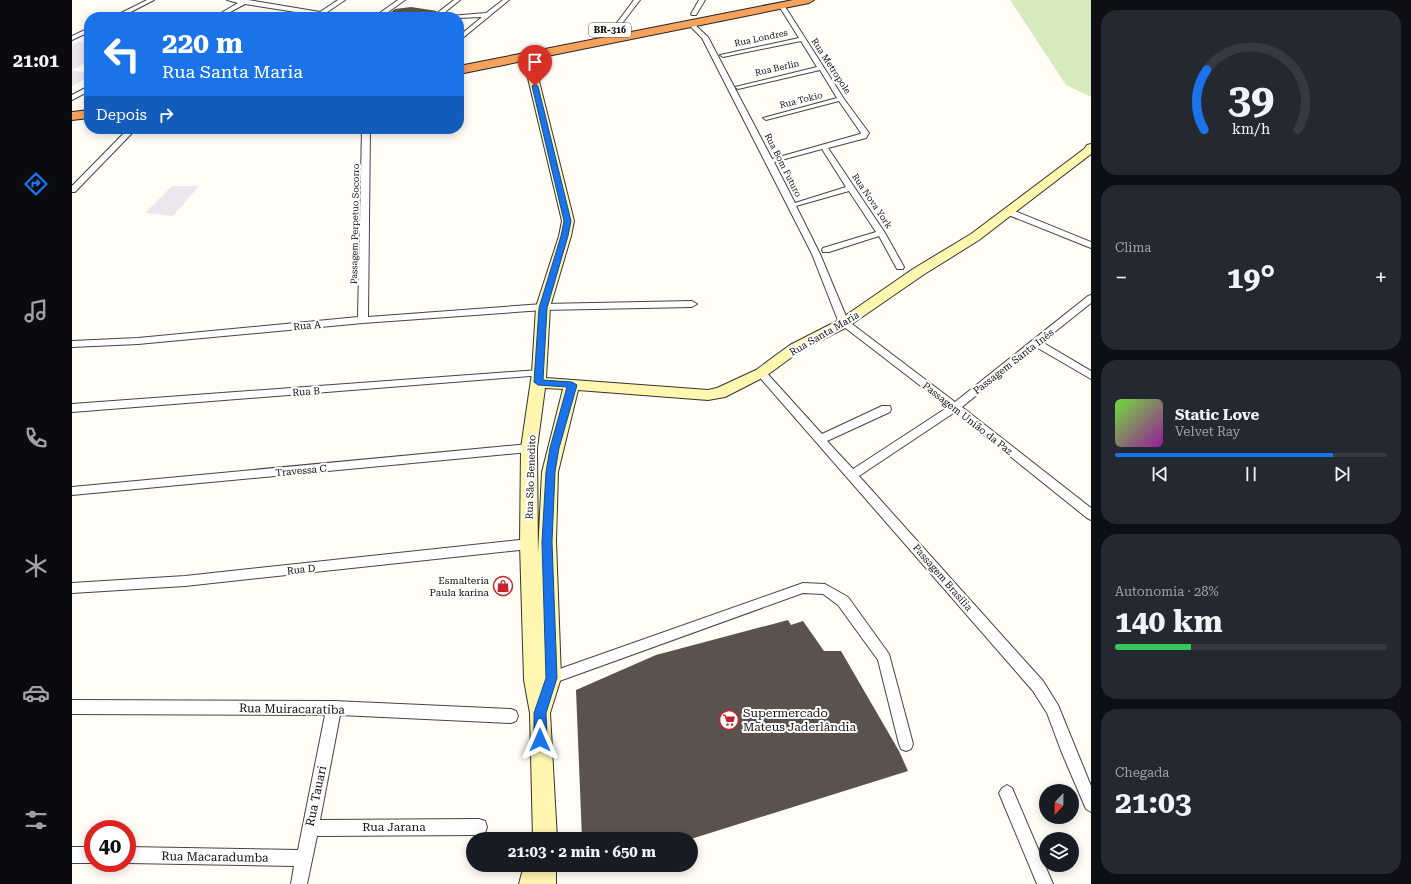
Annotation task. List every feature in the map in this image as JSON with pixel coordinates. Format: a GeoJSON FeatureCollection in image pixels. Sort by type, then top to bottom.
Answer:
{"type":"FeatureCollection","features":[{"type":"Feature","properties":{"kind":"highway","name":"BR-316"},"geometry":{"type":"LineString","coordinates":[[464,69],[550,53],[693,19],[762,0]]}},
{"type":"Feature","properties":{"kind":"highway"},"geometry":{"type":"LineString","coordinates":[[729,16],[739,12],[792,0]]}},
{"type":"Feature","properties":{"kind":"highway","name":"BR-316"},"geometry":{"type":"LineString","coordinates":[[464,59],[615,29],[729,16],[809,0]]}},
{"type":"Feature","properties":{"kind":"highway"},"geometry":{"type":"LineString","coordinates":[[72,105],[84,104]]}},
{"type":"Feature","properties":{"kind":"highway"},"geometry":{"type":"LineString","coordinates":[[72,116],[84,115]]}},
{"type":"Feature","properties":{"kind":"street"},"geometry":{"type":"LineString","coordinates":[[126,12],[151,0]]}},
{"type":"Feature","properties":{"kind":"street"},"geometry":{"type":"LineString","coordinates":[[230,0],[246,1],[302,12]]}},
{"type":"Feature","properties":{"kind":"street"},"geometry":{"type":"LineString","coordinates":[[322,12],[342,0]]}},
{"type":"Feature","properties":{"kind":"street"},"geometry":{"type":"LineString","coordinates":[[384,12],[402,0]]}},
{"type":"Feature","properties":{"kind":"street"},"geometry":{"type":"LineString","coordinates":[[441,12],[457,0]]}},
{"type":"Feature","properties":{"kind":"street"},"geometry":{"type":"LineString","coordinates":[[464,35],[506,0]]}},
{"type":"Feature","properties":{"kind":"street"},"geometry":{"type":"LineString","coordinates":[[615,29],[637,0]]}},
{"type":"Feature","properties":{"kind":"street"},"geometry":{"type":"LineString","coordinates":[[693,19],[702,0]]}},
{"type":"Feature","properties":{"kind":"street"},"geometry":{"type":"LineString","coordinates":[[226,12],[246,1]]}},
{"type":"Feature","properties":{"kind":"street","name":"Rua Metropole"},"geometry":{"type":"LineString","coordinates":[[782,6],[841,99],[865,133],[863,136],[824,147]]}},
{"type":"Feature","properties":{"kind":"street"},"geometry":{"type":"LineString","coordinates":[[464,16],[487,15]]}},
{"type":"Feature","properties":{"kind":"street","name":"Rua Bom Futuro"},"geometry":{"type":"LineString","coordinates":[[693,19],[705,37],[816,254],[844,322]]}},
{"type":"Feature","properties":{"kind":"street"},"geometry":{"type":"LineString","coordinates":[[72,38],[84,32]]}},
{"type":"Feature","properties":{"kind":"street","name":"Rua Londres"},"geometry":{"type":"LineString","coordinates":[[723,55],[802,39]]}},
{"type":"Feature","properties":{"kind":"street","name":"Rua São Benedito"},"geometry":{"type":"LineString","coordinates":[[528,57],[568,221],[565,236],[543,308],[539,377],[529,448],[529,544],[534,680],[540,713],[544,832]]}},
{"type":"Feature","properties":{"kind":"street","name":"Rua Berlin"},"geometry":{"type":"LineString","coordinates":[[738,87],[821,68]]}},
{"type":"Feature","properties":{"kind":"street"},"geometry":{"type":"LineString","coordinates":[[72,98],[84,91]]}},
{"type":"Feature","properties":{"kind":"street","name":"Rua Tokio"},"geometry":{"type":"LineString","coordinates":[[766,118],[841,99]]}},
{"type":"Feature","properties":{"kind":"street"},"geometry":{"type":"LineString","coordinates":[[72,190],[127,134]]}},
{"type":"Feature","properties":{"kind":"street","name":"Passagem Perpetuo Socorro"},"geometry":{"type":"LineString","coordinates":[[363,320],[366,134]]}},
{"type":"Feature","properties":{"kind":"street"},"geometry":{"type":"LineString","coordinates":[[775,160],[824,147]]}},
{"type":"Feature","properties":{"kind":"street","name":"Rua Nova York"},"geometry":{"type":"LineString","coordinates":[[824,147],[850,188],[882,233],[900,267]]}},
{"type":"Feature","properties":{"kind":"street","name":"Rua Santa Maria"},"geometry":{"type":"LineString","coordinates":[[539,377],[572,385],[708,395],[720,393],[761,373],[795,348],[844,322],[913,275],[975,237],[1090,150]]}},
{"type":"Feature","properties":{"kind":"street"},"geometry":{"type":"LineString","coordinates":[[798,204],[850,188]]}},
{"type":"Feature","properties":{"kind":"street"},"geometry":{"type":"LineString","coordinates":[[1009,212],[1091,245]]}},
{"type":"Feature","properties":{"kind":"street"},"geometry":{"type":"LineString","coordinates":[[826,250],[882,233]]}},
{"type":"Feature","properties":{"kind":"street","name":"Passagem Santa Inês"},"geometry":{"type":"LineString","coordinates":[[853,475],[955,406],[1091,298]]}},
{"type":"Feature","properties":{"kind":"street","name":"Rua A"},"geometry":{"type":"LineString","coordinates":[[72,344],[138,341],[363,320],[543,308],[692,304]]}},
{"type":"Feature","properties":{"kind":"street","name":"Passagem União da Paz"},"geometry":{"type":"LineString","coordinates":[[844,322],[955,406],[1091,515]]}},
{"type":"Feature","properties":{"kind":"street"},"geometry":{"type":"LineString","coordinates":[[1036,343],[1091,376]]}},
{"type":"Feature","properties":{"kind":"street","name":"Passagem Brasília"},"geometry":{"type":"LineString","coordinates":[[761,373],[853,475],[1038,686],[1054,710],[1069,753],[1091,804]]}},
{"type":"Feature","properties":{"kind":"street","name":"Rua B"},"geometry":{"type":"LineString","coordinates":[[72,408],[539,377]]}},
{"type":"Feature","properties":{"kind":"street","name":"Rua São Benedito"},"geometry":{"type":"LineString","coordinates":[[540,713],[551,678],[547,542],[550,472],[572,385]]}},
{"type":"Feature","properties":{"kind":"street"},"geometry":{"type":"LineString","coordinates":[[821,439],[886,409]]}},
{"type":"Feature","properties":{"kind":"street","name":"Travessa C"},"geometry":{"type":"LineString","coordinates":[[72,491],[529,448]]}},
{"type":"Feature","properties":{"kind":"street","name":"Rua D"},"geometry":{"type":"LineString","coordinates":[[72,588],[185,581],[529,544]]}},
{"type":"Feature","properties":{"kind":"street"},"geometry":{"type":"LineString","coordinates":[[551,678],[803,588],[825,590],[843,601],[884,658],[906,744]]}},
{"type":"Feature","properties":{"kind":"street","name":"Rua Muiracaratiba"},"geometry":{"type":"LineString","coordinates":[[72,707],[334,708],[511,716]]}},
{"type":"Feature","properties":{"kind":"street","name":"Rua Tauari"},"geometry":{"type":"LineString","coordinates":[[299,884],[334,708]]}},
{"type":"Feature","properties":{"kind":"street"},"geometry":{"type":"LineString","coordinates":[[1007,793],[1045,884]]}},
{"type":"Feature","properties":{"kind":"street","name":"Rua Jarana"},"geometry":{"type":"LineString","coordinates":[[310,828],[479,827]]}},
{"type":"Feature","properties":{"kind":"street"},"geometry":{"type":"LineString","coordinates":[[72,854],[84,855]]}},
{"type":"Feature","properties":{"kind":"street","name":"Rua Macaradumba"},"geometry":{"type":"LineString","coordinates":[[136,855],[304,858]]}},
{"type":"Feature","properties":{"kind":"street"},"geometry":{"type":"LineString","coordinates":[[531,884],[534,872]]}},
{"type":"Feature","properties":{"kind":"street"},"geometry":{"type":"LineString","coordinates":[[544,872],[544,884]]}},
{"type":"Feature","properties":{"kind":"shaded area"},"geometry":{"type":"Polygon","coordinates":[[[78,42],[84,43],[84,64],[72,70],[72,45],[78,42]]]}},
{"type":"Feature","properties":{"kind":"shaded area"},"geometry":{"type":"Polygon","coordinates":[[[72,71],[84,73],[84,80],[72,86],[72,71]]]}},
{"type":"Feature","properties":{"kind":"shaded area"},"geometry":{"type":"Polygon","coordinates":[[[172,186],[199,186],[173,216],[145,213],[172,186]]]}},
{"type":"Feature","properties":{"kind":"green space"},"geometry":{"type":"Polygon","coordinates":[[[1010,0],[1091,0],[1091,97],[1066,85],[1010,0]]]}},
{"type":"Feature","properties":{"kind":"green space"},"geometry":{"type":"Polygon","coordinates":[[[288,10],[302,12],[283,12],[288,10]]]}},
{"type":"Feature","properties":{"kind":"building"},"geometry":{"type":"Polygon","coordinates":[[[411,7],[437,11],[391,12],[395,9],[411,7]]]}},
{"type":"Feature","properties":{"kind":"building","name":"Supermercado Mateus Jaderlândia"},"geometry":{"type":"Polygon","coordinates":[[[788,620],[791,625],[803,621],[824,651],[841,651],[899,751],[908,771],[698,837],[698,832],[582,832],[576,690],[656,655],[788,620]]]}},
{"type":"Feature","properties":{"kind":"place","name":"Esmalteria Paula karina"},"geometry":{"type":"Point","coordinates":[503,586]}},
{"type":"Feature","properties":{"kind":"place","name":"Supermercado Mateus Jaderlândia"},"geometry":{"type":"Point","coordinates":[729,720]}},
{"type":"Feature","properties":{"kind":"route"},"geometry":{"type":"LineString","coordinates":[[535,86],[568,221],[565,236],[543,308],[540,373],[538,382],[572,385],[550,472],[547,542],[551,678],[540,713],[540,740]]}}]}
